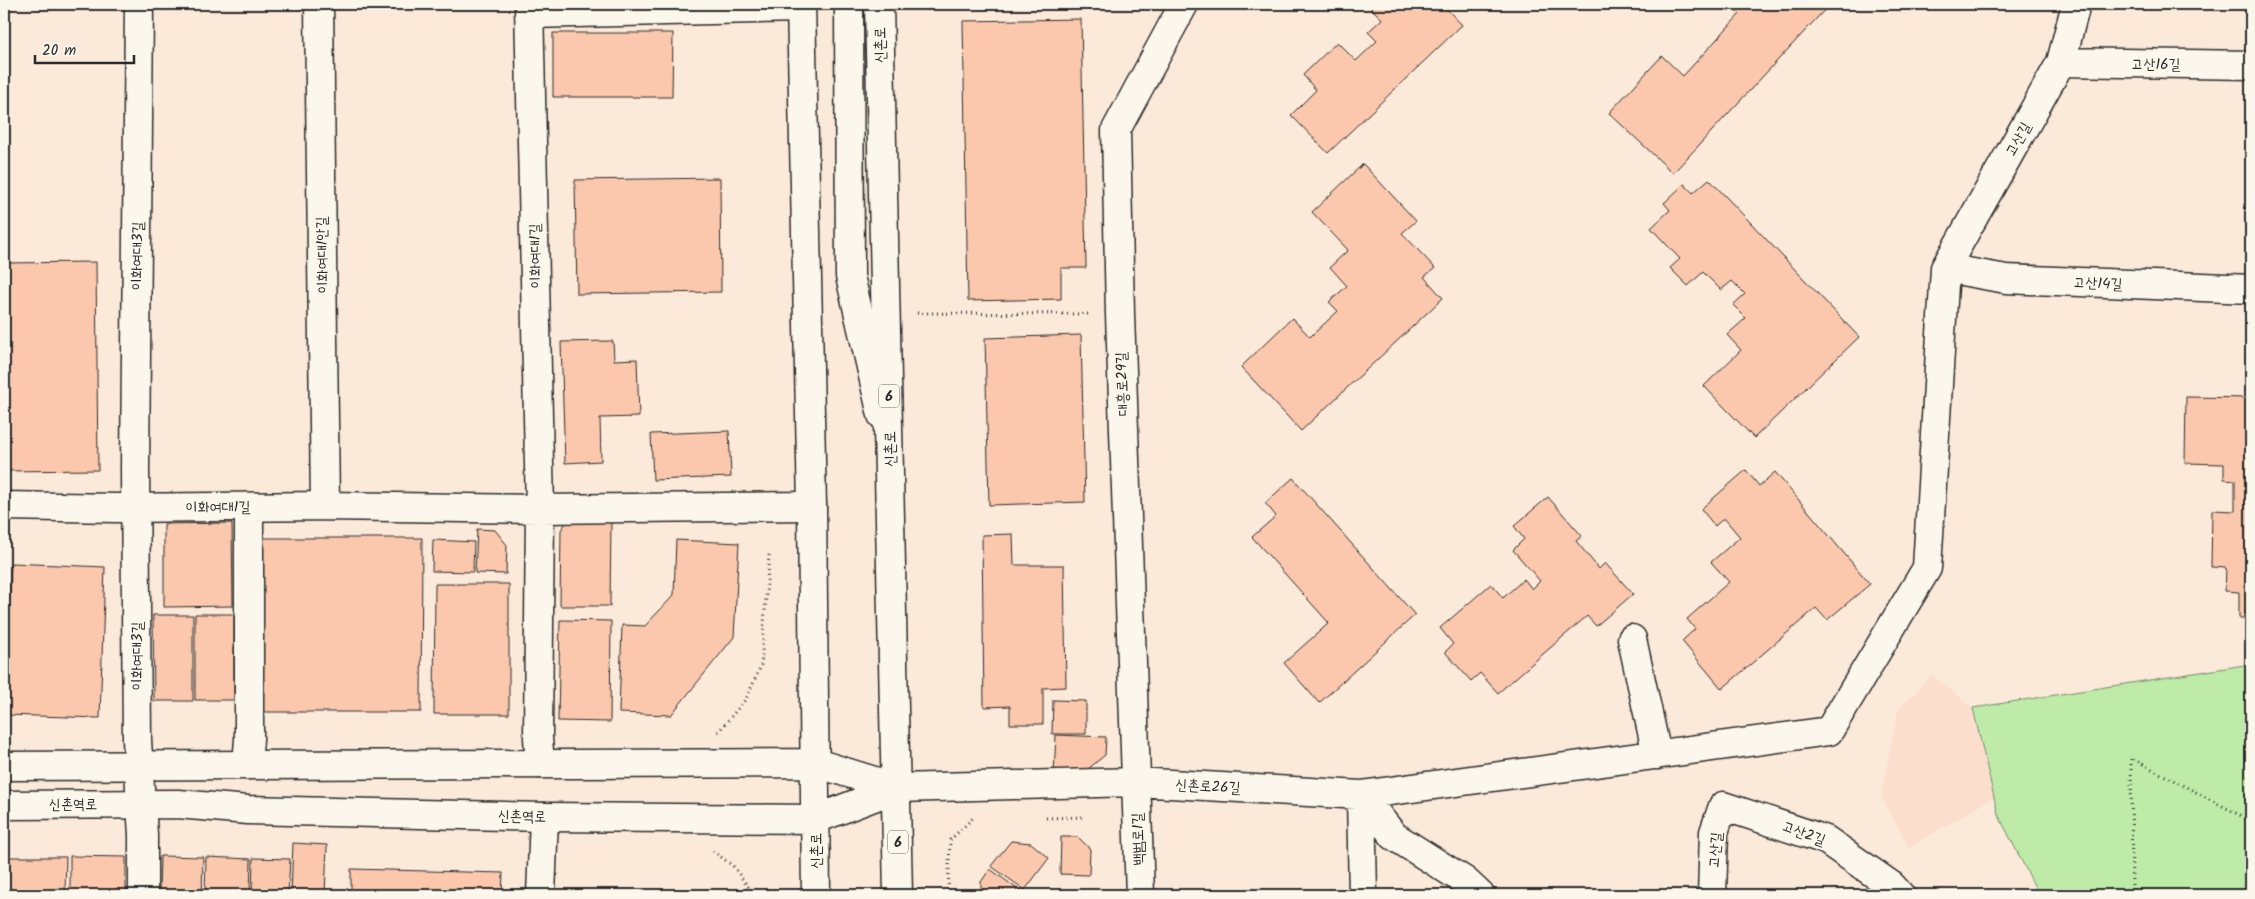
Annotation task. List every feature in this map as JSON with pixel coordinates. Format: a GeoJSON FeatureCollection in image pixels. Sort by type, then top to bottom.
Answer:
{"type":"FeatureCollection","features":[{"type":"Feature","properties":{"kind":"street","name":"이화여대3길"},"geometry":{"type":"LineString","coordinates":[[139,4],[135,470],[137,740],[142,804]]}},
{"type":"Feature","properties":{"kind":"street","name":"이화여대1안길"},"geometry":{"type":"LineString","coordinates":[[319,4],[325,506]]}},
{"type":"Feature","properties":{"kind":"street"},"geometry":{"type":"LineString","coordinates":[[849,4],[850,276],[890,453]]}},
{"type":"Feature","properties":{"kind":"street","name":"신촌로"},"geometry":{"type":"LineString","coordinates":[[879,4],[898,788],[898,895]]}},
{"type":"Feature","properties":{"kind":"street","name":"대흥로29길"},"geometry":{"type":"LineString","coordinates":[[1136,782],[1120,314],[1116,130],[1184,4]]}},
{"type":"Feature","properties":{"kind":"street","name":"고산길"},"geometry":{"type":"LineString","coordinates":[[1945,268],[2061,62],[2076,4]]}},
{"type":"Feature","properties":{"kind":"street","name":"신촌로"},"geometry":{"type":"LineString","coordinates":[[529,9],[801,6],[812,506],[816,895]]}},
{"type":"Feature","properties":{"kind":"street","name":"이화여대1길"},"geometry":{"type":"LineString","coordinates":[[529,9],[540,509],[538,738],[540,764]]}},
{"type":"Feature","properties":{"kind":"street","name":"고산16길"},"geometry":{"type":"LineString","coordinates":[[2061,62],[2251,65]]}},
{"type":"Feature","properties":{"kind":"street","name":"고산14길"},"geometry":{"type":"LineString","coordinates":[[1945,268],[2006,279],[2251,289]]}},
{"type":"Feature","properties":{"kind":"street","name":"신촌로26길"},"geometry":{"type":"LineString","coordinates":[[898,788],[1136,782],[1361,796],[1829,730],[1927,568],[1945,268]]}},
{"type":"Feature","properties":{"kind":"street"},"geometry":{"type":"LineString","coordinates":[[4,506],[136,508]]}},
{"type":"Feature","properties":{"kind":"street","name":"이화여대1길"},"geometry":{"type":"LineString","coordinates":[[136,508],[325,506],[540,509]]}},
{"type":"Feature","properties":{"kind":"street"},"geometry":{"type":"LineString","coordinates":[[540,509],[812,506]]}},
{"type":"Feature","properties":{"kind":"street"},"geometry":{"type":"LineString","coordinates":[[247,765],[249,739],[249,507]]}},
{"type":"Feature","properties":{"kind":"street"},"geometry":{"type":"LineString","coordinates":[[1632,639],[1657,755]]}},
{"type":"Feature","properties":{"kind":"street"},"geometry":{"type":"LineString","coordinates":[[4,766],[816,763],[898,788]]}},
{"type":"Feature","properties":{"kind":"street","name":"백범로1길"},"geometry":{"type":"LineString","coordinates":[[1136,782],[1140,895]]}},
{"type":"Feature","properties":{"kind":"street","name":"신촌역로"},"geometry":{"type":"LineString","coordinates":[[4,805],[178,804],[248,810],[544,817],[816,819],[898,788]]}},
{"type":"Feature","properties":{"kind":"street"},"geometry":{"type":"LineString","coordinates":[[1361,796],[1364,895]]}},
{"type":"Feature","properties":{"kind":"street"},"geometry":{"type":"LineString","coordinates":[[1361,796],[1394,836],[1465,881],[1480,895]]}},
{"type":"Feature","properties":{"kind":"street"},"geometry":{"type":"LineString","coordinates":[[142,804],[143,895]]}},
{"type":"Feature","properties":{"kind":"street","name":"고산길"},"geometry":{"type":"LineString","coordinates":[[1712,895],[1714,832],[1723,806]]}},
{"type":"Feature","properties":{"kind":"street","name":"고산2길"},"geometry":{"type":"LineString","coordinates":[[1723,806],[1826,840],[1892,886],[1900,895]]}},
{"type":"Feature","properties":{"kind":"street"},"geometry":{"type":"LineString","coordinates":[[541,895],[544,817]]}},
{"type":"Feature","properties":{"kind":"path"},"geometry":{"type":"LineString","coordinates":[[886,313],[1120,314]]}},
{"type":"Feature","properties":{"kind":"path"},"geometry":{"type":"LineString","coordinates":[[716,734],[746,699],[761,666],[769,554]]}},
{"type":"Feature","properties":{"kind":"path"},"geometry":{"type":"LineString","coordinates":[[2132,895],[2131,758],[2251,821]]}},
{"type":"Feature","properties":{"kind":"path"},"geometry":{"type":"LineString","coordinates":[[948,895],[950,840],[971,818],[981,818]]}},
{"type":"Feature","properties":{"kind":"path"},"geometry":{"type":"LineString","coordinates":[[1038,818],[1086,818]]}},
{"type":"Feature","properties":{"kind":"path"},"geometry":{"type":"LineString","coordinates":[[705,851],[715,851],[733,866],[754,895]]}},
{"type":"Feature","properties":{"kind":"shaded area"},"geometry":{"type":"Polygon","coordinates":[[[2251,664],[2251,895],[2030,775],[1909,848],[1881,797],[1898,710],[1932,675],[1973,708],[2251,664]]]}},
{"type":"Feature","properties":{"kind":"green space"},"geometry":{"type":"Polygon","coordinates":[[[2251,664],[2251,895],[2039,895],[1998,814],[1973,708],[2251,664]]]}},
{"type":"Feature","properties":{"kind":"building"},"geometry":{"type":"Polygon","coordinates":[[[1367,4],[1442,4],[1462,25],[1328,153],[1291,115],[1316,90],[1303,75],[1337,42],[1356,61],[1377,41],[1368,32],[1382,19],[1367,4]]]}},
{"type":"Feature","properties":{"kind":"building"},"geometry":{"type":"Polygon","coordinates":[[[1729,4],[1830,4],[1673,173],[1609,113],[1662,56],[1683,76],[1740,14],[1729,4]]]}},
{"type":"Feature","properties":{"kind":"building"},"geometry":{"type":"Polygon","coordinates":[[[1081,19],[1086,268],[1061,268],[1061,299],[968,301],[963,21],[1081,19]]]}},
{"type":"Feature","properties":{"kind":"building"},"geometry":{"type":"Polygon","coordinates":[[[553,33],[673,33],[672,97],[553,97],[553,33]]]}},
{"type":"Feature","properties":{"kind":"building"},"geometry":{"type":"Polygon","coordinates":[[[1363,164],[1416,221],[1402,233],[1435,268],[1424,277],[1443,298],[1301,431],[1241,367],[1292,318],[1310,337],[1338,311],[1329,302],[1347,286],[1330,267],[1348,250],[1312,212],[1363,164]]]}},
{"type":"Feature","properties":{"kind":"building"},"geometry":{"type":"Polygon","coordinates":[[[720,178],[721,292],[577,294],[575,180],[720,178]]]}},
{"type":"Feature","properties":{"kind":"building"},"geometry":{"type":"Polygon","coordinates":[[[1709,179],[1859,337],[1754,438],[1704,386],[1741,350],[1727,335],[1746,318],[1733,305],[1745,294],[1732,281],[1721,290],[1703,272],[1688,286],[1670,268],[1680,259],[1651,228],[1670,210],[1664,203],[1684,184],[1693,193],[1709,179]]]}},
{"type":"Feature","properties":{"kind":"building"},"geometry":{"type":"Polygon","coordinates":[[[96,262],[98,470],[4,471],[4,263],[96,262]]]}},
{"type":"Feature","properties":{"kind":"building"},"geometry":{"type":"Polygon","coordinates":[[[1081,335],[1085,502],[989,505],[985,338],[1081,335]]]}},
{"type":"Feature","properties":{"kind":"building"},"geometry":{"type":"Polygon","coordinates":[[[613,341],[614,360],[637,359],[639,417],[600,418],[601,461],[565,463],[561,342],[613,341]]]}},
{"type":"Feature","properties":{"kind":"building"},"geometry":{"type":"Polygon","coordinates":[[[2186,397],[2251,398],[2251,618],[2239,618],[2239,592],[2225,591],[2226,568],[2211,567],[2212,510],[2235,511],[2235,480],[2224,479],[2224,464],[2185,463],[2186,397]]]}},
{"type":"Feature","properties":{"kind":"building"},"geometry":{"type":"Polygon","coordinates":[[[729,431],[731,477],[653,480],[651,434],[729,431]]]}},
{"type":"Feature","properties":{"kind":"building"},"geometry":{"type":"Polygon","coordinates":[[[1746,470],[1759,486],[1775,472],[1870,584],[1827,620],[1816,608],[1722,689],[1682,641],[1695,629],[1687,619],[1729,582],[1711,562],[1740,537],[1724,518],[1715,526],[1701,509],[1746,470]]]}},
{"type":"Feature","properties":{"kind":"building"},"geometry":{"type":"Polygon","coordinates":[[[1293,478],[1415,615],[1319,703],[1284,663],[1329,623],[1252,537],[1276,516],[1265,503],[1293,478]]]}},
{"type":"Feature","properties":{"kind":"building"},"geometry":{"type":"Polygon","coordinates":[[[1548,497],[1582,536],[1576,541],[1599,569],[1605,563],[1633,594],[1596,626],[1587,616],[1498,693],[1480,673],[1471,681],[1445,652],[1453,644],[1440,628],[1491,584],[1503,598],[1524,579],[1532,589],[1540,581],[1513,550],[1524,539],[1514,526],[1548,497]]]}},
{"type":"Feature","properties":{"kind":"building"},"geometry":{"type":"Polygon","coordinates":[[[569,518],[611,519],[610,606],[560,606],[561,530],[569,518]]]}},
{"type":"Feature","properties":{"kind":"building"},"geometry":{"type":"Polygon","coordinates":[[[232,523],[233,606],[164,607],[164,524],[232,523]]]}},
{"type":"Feature","properties":{"kind":"building"},"geometry":{"type":"Polygon","coordinates":[[[477,529],[495,530],[507,545],[506,574],[475,573],[477,529]]]}},
{"type":"Feature","properties":{"kind":"building"},"geometry":{"type":"Polygon","coordinates":[[[1013,534],[1014,565],[1064,565],[1066,687],[1043,688],[1043,724],[1010,724],[1010,706],[984,707],[982,535],[1013,534]]]}},
{"type":"Feature","properties":{"kind":"building"},"geometry":{"type":"Polygon","coordinates":[[[262,538],[422,538],[421,712],[262,712],[262,538]]]}},
{"type":"Feature","properties":{"kind":"building"},"geometry":{"type":"Polygon","coordinates":[[[433,540],[474,542],[473,572],[432,571],[433,540]]]}},
{"type":"Feature","properties":{"kind":"building"},"geometry":{"type":"Polygon","coordinates":[[[676,540],[739,543],[734,637],[671,715],[619,713],[622,625],[645,626],[674,595],[676,540]]]}},
{"type":"Feature","properties":{"kind":"building"},"geometry":{"type":"Polygon","coordinates":[[[11,563],[105,567],[100,718],[5,715],[11,563]]]}},
{"type":"Feature","properties":{"kind":"building"},"geometry":{"type":"Polygon","coordinates":[[[435,584],[509,584],[509,714],[434,714],[435,584]]]}},
{"type":"Feature","properties":{"kind":"building"},"geometry":{"type":"Polygon","coordinates":[[[195,614],[234,614],[234,700],[195,700],[195,614]]]}},
{"type":"Feature","properties":{"kind":"building"},"geometry":{"type":"Polygon","coordinates":[[[153,615],[193,615],[193,701],[154,701],[153,615]]]}},
{"type":"Feature","properties":{"kind":"building"},"geometry":{"type":"Polygon","coordinates":[[[560,620],[611,621],[610,722],[558,721],[560,620]]]}},
{"type":"Feature","properties":{"kind":"building"},"geometry":{"type":"Polygon","coordinates":[[[1053,700],[1086,701],[1086,734],[1052,734],[1053,700]]]}},
{"type":"Feature","properties":{"kind":"building"},"geometry":{"type":"Polygon","coordinates":[[[1056,735],[1106,737],[1105,755],[1082,774],[1054,773],[1056,735]]]}},
{"type":"Feature","properties":{"kind":"building"},"geometry":{"type":"Polygon","coordinates":[[[1061,837],[1078,837],[1090,849],[1089,875],[1060,874],[1061,837]]]}},
{"type":"Feature","properties":{"kind":"building"},"geometry":{"type":"Polygon","coordinates":[[[1011,841],[1031,843],[1049,858],[1025,890],[991,866],[1011,841]]]}},
{"type":"Feature","properties":{"kind":"building"},"geometry":{"type":"Polygon","coordinates":[[[293,843],[327,845],[325,895],[291,895],[293,843]]]}},
{"type":"Feature","properties":{"kind":"building"},"geometry":{"type":"Polygon","coordinates":[[[70,856],[126,857],[126,895],[70,895],[70,856]]]}},
{"type":"Feature","properties":{"kind":"building"},"geometry":{"type":"Polygon","coordinates":[[[160,856],[203,857],[202,895],[159,895],[160,856]]]}},
{"type":"Feature","properties":{"kind":"building"},"geometry":{"type":"Polygon","coordinates":[[[4,857],[66,857],[65,895],[4,895],[4,857]]]}},
{"type":"Feature","properties":{"kind":"building"},"geometry":{"type":"Polygon","coordinates":[[[206,857],[251,859],[250,895],[205,895],[206,857]]]}},
{"type":"Feature","properties":{"kind":"building"},"geometry":{"type":"Polygon","coordinates":[[[253,858],[290,859],[288,895],[252,895],[253,858]]]}},
{"type":"Feature","properties":{"kind":"building"},"geometry":{"type":"Polygon","coordinates":[[[351,869],[503,873],[502,895],[351,895],[351,869]]]}},
{"type":"Feature","properties":{"kind":"building"},"geometry":{"type":"Polygon","coordinates":[[[990,869],[1023,893],[1021,895],[981,895],[981,882],[990,869]]]}},
{"type":"Feature","properties":{"kind":"building"},"geometry":{"type":"Polygon","coordinates":[[[1093,891],[1093,895],[1022,895],[1024,893],[1093,891]]]}}]}
